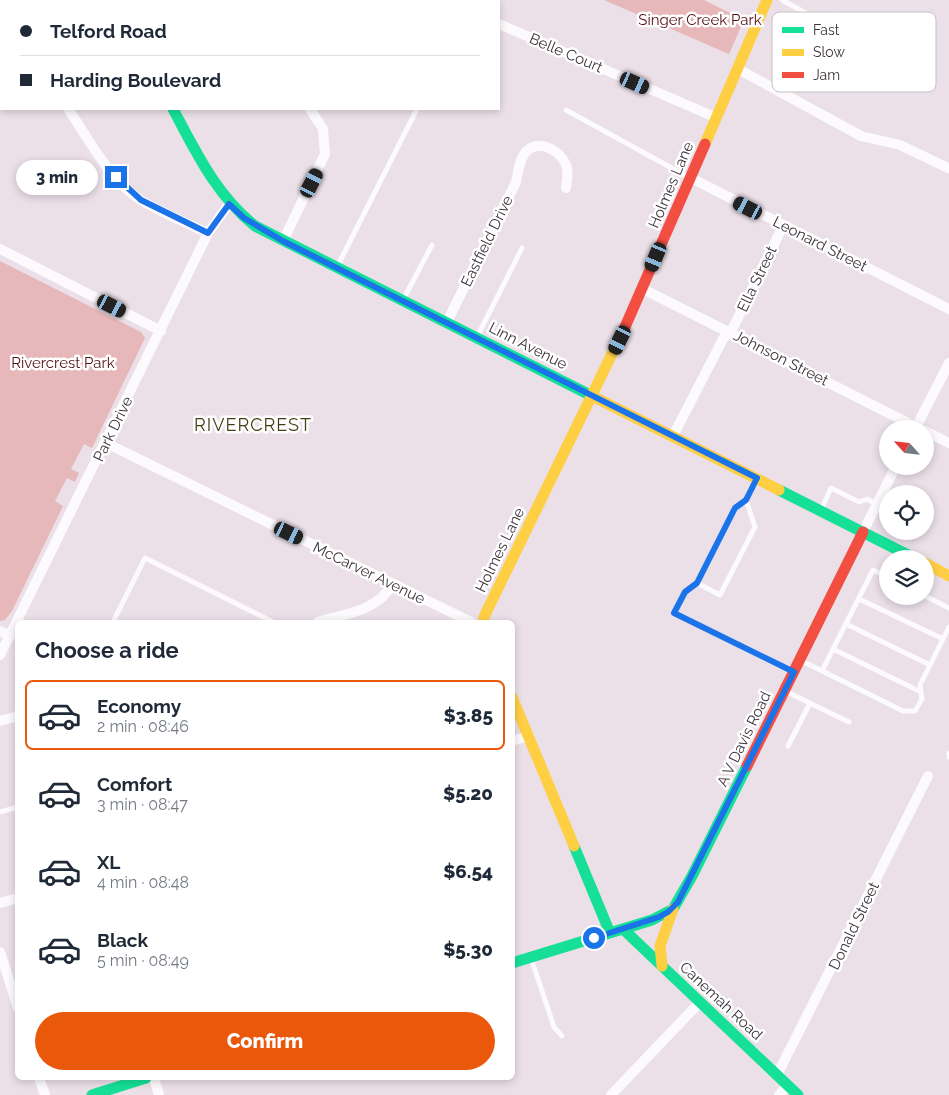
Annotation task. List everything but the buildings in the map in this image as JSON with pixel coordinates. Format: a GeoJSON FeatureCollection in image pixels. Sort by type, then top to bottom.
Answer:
{"type":"FeatureCollection","features":[{"type":"Feature","properties":{"kind":"street","name":"Holmes Lane"},"geometry":{"type":"LineString","coordinates":[[484,620],[643,289],[767,0]]}},
{"type":"Feature","properties":{"kind":"street","name":"Belle Court"},"geometry":{"type":"LineString","coordinates":[[500,24],[716,118]]}},
{"type":"Feature","properties":{"kind":"street"},"geometry":{"type":"LineString","coordinates":[[738,69],[772,88]]}},
{"type":"Feature","properties":{"kind":"street"},"geometry":{"type":"LineString","coordinates":[[780,92],[861,136],[900,144],[948,168]]}},
{"type":"Feature","properties":{"kind":"street"},"geometry":{"type":"LineString","coordinates":[[69,110],[108,168],[124,186],[141,200],[208,233]]}},
{"type":"Feature","properties":{"kind":"street","name":"Linn Avenue"},"geometry":{"type":"LineString","coordinates":[[174,110],[216,186],[229,204],[244,218],[283,241],[898,550]]}},
{"type":"Feature","properties":{"kind":"street"},"geometry":{"type":"LineString","coordinates":[[283,241],[325,154],[323,129],[311,110]]}},
{"type":"Feature","properties":{"kind":"street","name":"Eastfield Drive"},"geometry":{"type":"LineString","coordinates":[[447,322],[516,182],[519,157],[537,146],[550,148],[561,156],[566,165],[568,174],[566,188]]}},
{"type":"Feature","properties":{"kind":"street","name":"Leonard Street"},"geometry":{"type":"LineString","coordinates":[[691,178],[949,310]]}},
{"type":"Feature","properties":{"kind":"street","name":"Park Drive"},"geometry":{"type":"LineString","coordinates":[[18,620],[208,233],[229,204]]}},
{"type":"Feature","properties":{"kind":"street","name":"Ella Street"},"geometry":{"type":"LineString","coordinates":[[672,436],[730,332],[783,226]]}},
{"type":"Feature","properties":{"kind":"street"},"geometry":{"type":"LineString","coordinates":[[0,249],[161,331]]}},
{"type":"Feature","properties":{"kind":"street","name":"Johnson Street"},"geometry":{"type":"LineString","coordinates":[[643,289],[901,420]]}},
{"type":"Feature","properties":{"kind":"street"},"geometry":{"type":"LineString","coordinates":[[923,420],[949,363]]}},
{"type":"Feature","properties":{"kind":"street","name":"Johnson Street"},"geometry":{"type":"LineString","coordinates":[[934,436],[949,444]]}},
{"type":"Feature","properties":{"kind":"street","name":"McCarver Avenue"},"geometry":{"type":"LineString","coordinates":[[106,442],[467,620]]}},
{"type":"Feature","properties":{"kind":"street"},"geometry":{"type":"LineString","coordinates":[[863,532],[892,475]]}},
{"type":"Feature","properties":{"kind":"street","name":"A V Davis Road"},"geometry":{"type":"LineString","coordinates":[[515,962],[659,917],[672,909],[686,889],[863,532]]}},
{"type":"Feature","properties":{"kind":"street"},"geometry":{"type":"LineString","coordinates":[[934,568],[949,576]]}},
{"type":"Feature","properties":{"kind":"street"},"geometry":{"type":"LineString","coordinates":[[324,620],[376,604],[387,594],[392,584]]}},
{"type":"Feature","properties":{"kind":"street","name":"Park Drive"},"geometry":{"type":"LineString","coordinates":[[0,655],[15,626]]}},
{"type":"Feature","properties":{"kind":"street"},"geometry":{"type":"LineString","coordinates":[[0,631],[10,636]]}},
{"type":"Feature","properties":{"kind":"street"},"geometry":{"type":"LineString","coordinates":[[515,704],[610,933]]}},
{"type":"Feature","properties":{"kind":"street"},"geometry":{"type":"LineString","coordinates":[[0,721],[15,717]]}},
{"type":"Feature","properties":{"kind":"street"},"geometry":{"type":"LineString","coordinates":[[515,740],[528,736]]}},
{"type":"Feature","properties":{"kind":"street","name":"Donald Street"},"geometry":{"type":"LineString","coordinates":[[777,1075],[928,776]]}},
{"type":"Feature","properties":{"kind":"street"},"geometry":{"type":"LineString","coordinates":[[0,903],[15,899]]}},
{"type":"Feature","properties":{"kind":"street"},"geometry":{"type":"LineString","coordinates":[[662,966],[660,946],[672,909]]}},
{"type":"Feature","properties":{"kind":"street","name":"Canemah Road"},"geometry":{"type":"LineString","coordinates":[[623,929],[798,1095]]}},
{"type":"Feature","properties":{"kind":"street"},"geometry":{"type":"LineString","coordinates":[[0,952],[15,999]]}},
{"type":"Feature","properties":{"kind":"street"},"geometry":{"type":"LineString","coordinates":[[611,1095],[700,1002]]}},
{"type":"Feature","properties":{"kind":"street"},"geometry":{"type":"LineString","coordinates":[[40,1080],[45,1095]]}},
{"type":"Feature","properties":{"kind":"street"},"geometry":{"type":"LineString","coordinates":[[92,1095],[140,1080]]}},
{"type":"Feature","properties":{"kind":"street"},"geometry":{"type":"LineString","coordinates":[[155,1080],[159,1095]]}},
{"type":"Feature","properties":{"kind":"street"},"geometry":{"type":"LineString","coordinates":[[779,1095],[788,1085]]}},
{"type":"Feature","properties":{"kind":"lane"},"geometry":{"type":"LineString","coordinates":[[782,0],[804,12]]}},
{"type":"Feature","properties":{"kind":"lane"},"geometry":{"type":"LineString","coordinates":[[337,268],[416,110]]}},
{"type":"Feature","properties":{"kind":"lane"},"geometry":{"type":"LineString","coordinates":[[566,110],[610,132],[691,178]]}},
{"type":"Feature","properties":{"kind":"lane"},"geometry":{"type":"LineString","coordinates":[[403,300],[432,245]]}},
{"type":"Feature","properties":{"kind":"lane"},"geometry":{"type":"LineString","coordinates":[[477,337],[522,248]]}},
{"type":"Feature","properties":{"kind":"lane"},"geometry":{"type":"LineString","coordinates":[[757,478],[746,500],[735,508],[697,583],[685,592],[674,613],[794,672]]}},
{"type":"Feature","properties":{"kind":"lane"},"geometry":{"type":"LineString","coordinates":[[821,511],[831,488],[859,502],[867,499],[877,504]]}},
{"type":"Feature","properties":{"kind":"lane"},"geometry":{"type":"LineString","coordinates":[[697,583],[720,595],[755,527],[746,500]]}},
{"type":"Feature","properties":{"kind":"lane"},"geometry":{"type":"LineString","coordinates":[[114,620],[145,558],[269,620]]}},
{"type":"Feature","properties":{"kind":"lane"},"geometry":{"type":"LineString","coordinates":[[822,671],[873,570],[879,573]]}},
{"type":"Feature","properties":{"kind":"lane"},"geometry":{"type":"LineString","coordinates":[[859,599],[943,639]]}},
{"type":"Feature","properties":{"kind":"lane"},"geometry":{"type":"LineString","coordinates":[[934,600],[949,608]]}},
{"type":"Feature","properties":{"kind":"lane"},"geometry":{"type":"LineString","coordinates":[[846,624],[930,665]]}},
{"type":"Feature","properties":{"kind":"lane"},"geometry":{"type":"LineString","coordinates":[[800,660],[903,710],[915,711],[922,699],[920,684],[949,627]]}},
{"type":"Feature","properties":{"kind":"lane"},"geometry":{"type":"LineString","coordinates":[[833,649],[921,692]]}},
{"type":"Feature","properties":{"kind":"lane"},"geometry":{"type":"LineString","coordinates":[[784,691],[849,722]]}},
{"type":"Feature","properties":{"kind":"lane"},"geometry":{"type":"LineString","coordinates":[[788,746],[810,703]]}},
{"type":"Feature","properties":{"kind":"lane"},"geometry":{"type":"LineString","coordinates":[[0,812],[15,808]]}},
{"type":"Feature","properties":{"kind":"lane"},"geometry":{"type":"LineString","coordinates":[[531,957],[554,1026],[562,1036]]}},
{"type":"Feature","properties":{"kind":"green space","name":"Singer Creek Park"},"geometry":{"type":"Polygon","coordinates":[[[604,0],[704,0],[744,20],[729,54],[604,0]]]}},
{"type":"Feature","properties":{"kind":"green space","name":"Rivercrest Park"},"geometry":{"type":"Polygon","coordinates":[[[0,261],[141,332],[145,338],[92,448],[84,444],[71,469],[79,473],[75,482],[67,478],[55,501],[63,506],[12,611],[5,620],[0,621],[0,261]]]}},
{"type":"Feature","properties":{"kind":"traffic: fast"},"geometry":{"type":"LineString","coordinates":[[174,110],[218,187],[241,214],[255,226],[594,397]]}},
{"type":"Feature","properties":{"kind":"traffic: fast"},"geometry":{"type":"LineString","coordinates":[[779,490],[898,550]]}},
{"type":"Feature","properties":{"kind":"traffic: fast"},"geometry":{"type":"LineString","coordinates":[[515,962],[652,920],[673,909],[692,876],[747,766]]}},
{"type":"Feature","properties":{"kind":"traffic: fast"},"geometry":{"type":"LineString","coordinates":[[574,846],[610,933]]}},
{"type":"Feature","properties":{"kind":"traffic: fast"},"geometry":{"type":"LineString","coordinates":[[623,929],[798,1095]]}},
{"type":"Feature","properties":{"kind":"traffic: fast"},"geometry":{"type":"LineString","coordinates":[[92,1095],[140,1080]]}},
{"type":"Feature","properties":{"kind":"traffic: slow"},"geometry":{"type":"LineString","coordinates":[[705,144],[767,0]]}},
{"type":"Feature","properties":{"kind":"traffic: slow"},"geometry":{"type":"LineString","coordinates":[[484,620],[625,327]]}},
{"type":"Feature","properties":{"kind":"traffic: slow"},"geometry":{"type":"LineString","coordinates":[[594,397],[779,490]]}},
{"type":"Feature","properties":{"kind":"traffic: slow"},"geometry":{"type":"LineString","coordinates":[[934,568],[949,576]]}},
{"type":"Feature","properties":{"kind":"traffic: slow"},"geometry":{"type":"LineString","coordinates":[[515,704],[574,846]]}},
{"type":"Feature","properties":{"kind":"traffic: slow"},"geometry":{"type":"LineString","coordinates":[[662,966],[660,946],[673,909]]}},
{"type":"Feature","properties":{"kind":"traffic: jam"},"geometry":{"type":"LineString","coordinates":[[625,327],[705,144]]}},
{"type":"Feature","properties":{"kind":"traffic: jam"},"geometry":{"type":"LineString","coordinates":[[747,766],[863,532]]}},
{"type":"Feature","properties":{"kind":"district","name":"RIVERCREST"},"geometry":{"type":"Point","coordinates":[253,425]}},
{"type":"Feature","properties":{"kind":"route"},"geometry":{"type":"LineString","coordinates":[[116,177],[141,200],[208,233],[229,204],[237,213],[255,226],[283,241],[757,478],[746,500],[735,508],[697,583],[685,592],[674,613],[794,672],[678,902],[668,912],[652,920],[594,938]]}}]}
